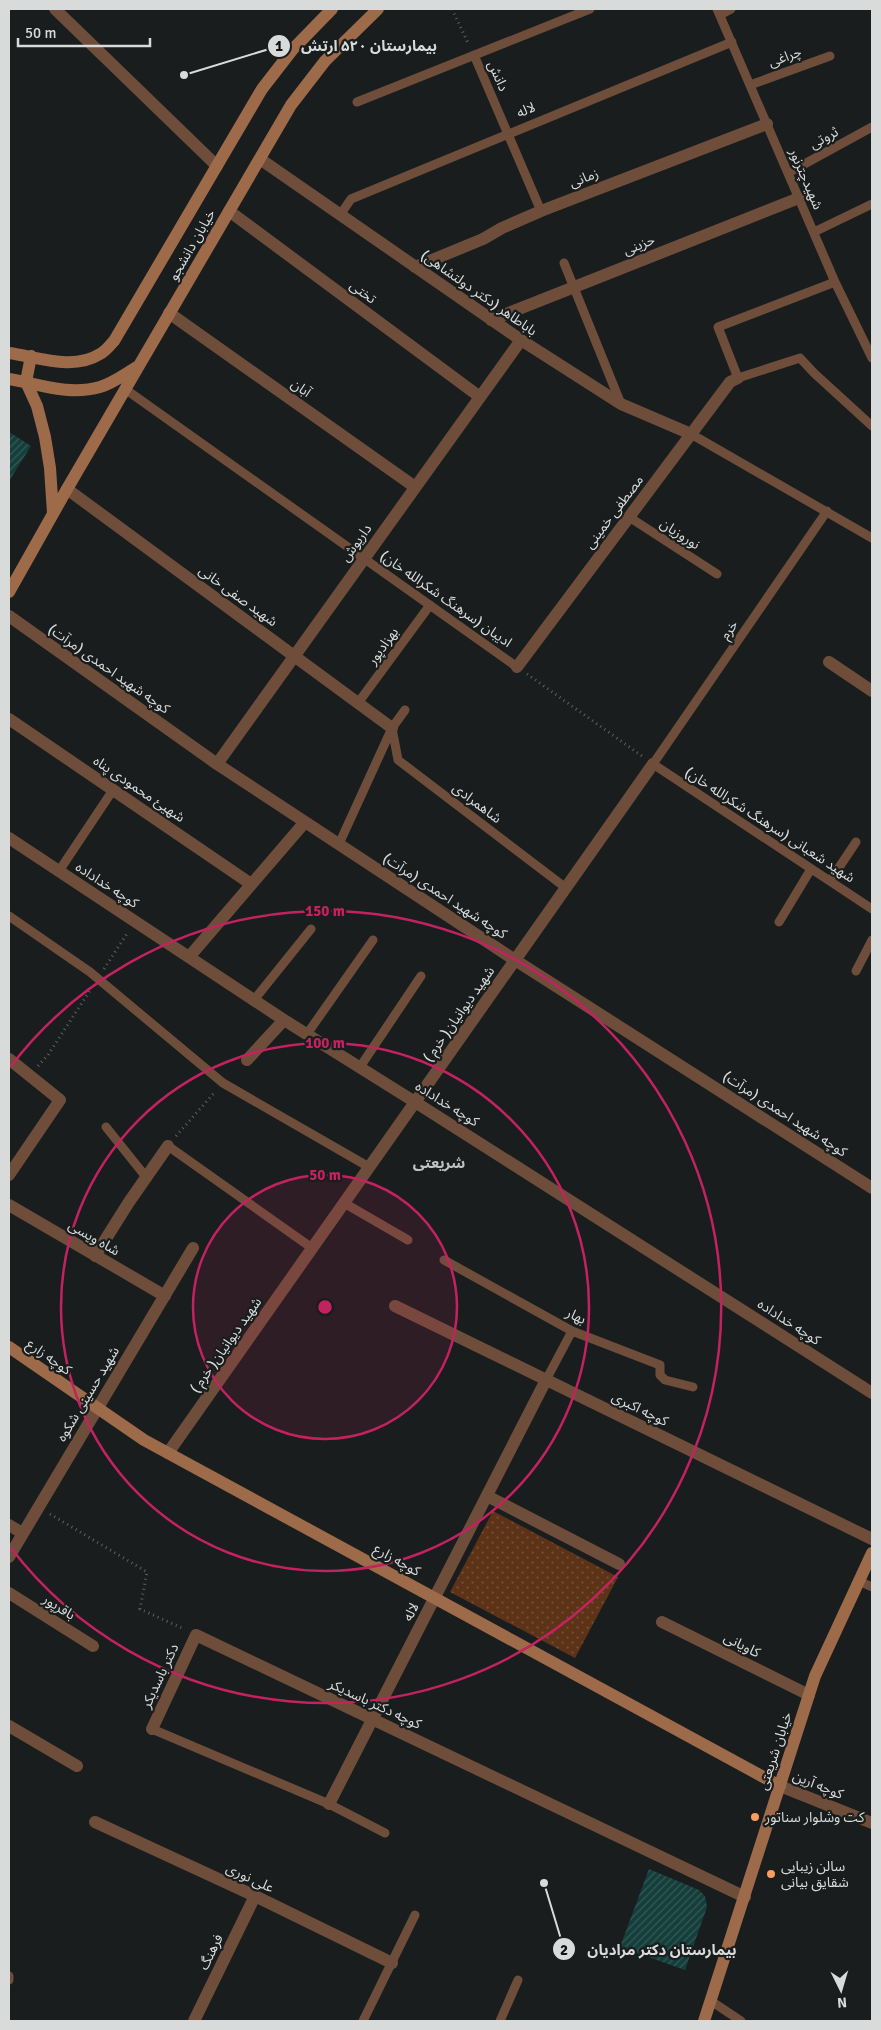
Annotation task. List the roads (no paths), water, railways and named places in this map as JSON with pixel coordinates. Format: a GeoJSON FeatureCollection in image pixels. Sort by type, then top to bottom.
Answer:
{"type":"FeatureCollection","features":[{"type":"Feature","properties":{"kind":"main road","name":"خیابان دانشجو"},"geometry":{"type":"LineString","coordinates":[[9,353],[77,363],[90,360],[102,354],[114,341],[262,89],[293,49],[332,9]]}},
{"type":"Feature","properties":{"kind":"main road","name":"خیابان دانشجو"},"geometry":{"type":"LineString","coordinates":[[9,592],[53,513],[291,105],[325,61],[378,9]]}},
{"type":"Feature","properties":{"kind":"main road"},"geometry":{"type":"LineString","coordinates":[[31,356],[26,382],[37,406],[45,437],[50,468],[53,513]]}},
{"type":"Feature","properties":{"kind":"main road"},"geometry":{"type":"LineString","coordinates":[[9,379],[51,388],[82,390],[100,387],[138,367]]}},
{"type":"Feature","properties":{"kind":"main road","name":"کوچه زارع"},"geometry":{"type":"LineString","coordinates":[[9,1347],[144,1440],[780,1786]]}},
{"type":"Feature","properties":{"kind":"main road","name":"خیابان شریعتی"},"geometry":{"type":"LineString","coordinates":[[704,2021],[815,1676],[872,1553]]}},
{"type":"Feature","properties":{"kind":"street"},"geometry":{"type":"LineString","coordinates":[[55,9],[218,166]]}},
{"type":"Feature","properties":{"kind":"street","name":"زمانی"},"geometry":{"type":"LineString","coordinates":[[415,267],[483,239],[502,228],[541,211],[767,124]]}},
{"type":"Feature","properties":{"kind":"street","name":"باباطاهر (دکتر دولتشاهی)"},"geometry":{"type":"LineString","coordinates":[[260,159],[491,320],[621,404],[691,434]]}},
{"type":"Feature","properties":{"kind":"street","name":"حزینی"},"geometry":{"type":"LineString","coordinates":[[491,320],[799,198]]}},
{"type":"Feature","properties":{"kind":"street","name":"تختی"},"geometry":{"type":"LineString","coordinates":[[229,211],[480,397]]}},
{"type":"Feature","properties":{"kind":"street","name":"آبان"},"geometry":{"type":"LineString","coordinates":[[169,313],[415,487]]}},
{"type":"Feature","properties":{"kind":"street","name":"داریوش"},"geometry":{"type":"LineString","coordinates":[[217,764],[521,340]]}},
{"type":"Feature","properties":{"kind":"street","name":"مصطفی خمینی"},"geometry":{"type":"LineString","coordinates":[[517,667],[730,382],[738,378]]}},
{"type":"Feature","properties":{"kind":"street","name":"شهید صفی خانی"},"geometry":{"type":"LineString","coordinates":[[67,489],[392,728]]}},
{"type":"Feature","properties":{"kind":"street","name":"کوچه شهید احمدی (مرآت)"},"geometry":{"type":"LineString","coordinates":[[9,616],[217,764],[515,960],[872,1188]]}},
{"type":"Feature","properties":{"kind":"street"},"geometry":{"type":"LineString","coordinates":[[829,662],[872,691]]}},
{"type":"Feature","properties":{"kind":"street","name":"شهیئ محمودی پناه"},"geometry":{"type":"LineString","coordinates":[[9,719],[252,884]]}},
{"type":"Feature","properties":{"kind":"street","name":"شهید دیوانیان( خرم )"},"geometry":{"type":"LineString","coordinates":[[168,1453],[653,764]]}},
{"type":"Feature","properties":{"kind":"street"},"geometry":{"type":"LineString","coordinates":[[189,957],[305,822]]}},
{"type":"Feature","properties":{"kind":"street","name":"کوچه خداداده"},"geometry":{"type":"LineString","coordinates":[[9,838],[284,1020],[872,1393]]}},
{"type":"Feature","properties":{"kind":"street"},"geometry":{"type":"LineString","coordinates":[[247,1060],[284,1020]]}},
{"type":"Feature","properties":{"kind":"street"},"geometry":{"type":"LineString","coordinates":[[9,1059],[60,1100],[9,1175]]}},
{"type":"Feature","properties":{"kind":"street"},"geometry":{"type":"LineString","coordinates":[[95,1256],[168,1146]]}},
{"type":"Feature","properties":{"kind":"street","name":"شاه ویسی"},"geometry":{"type":"LineString","coordinates":[[9,1205],[165,1296]]}},
{"type":"Feature","properties":{"kind":"street","name":"شهید حسینی شکوه"},"geometry":{"type":"LineString","coordinates":[[9,1556],[193,1248]]}},
{"type":"Feature","properties":{"kind":"street","name":"کوچه اکبری"},"geometry":{"type":"LineString","coordinates":[[395,1306],[872,1539]]}},
{"type":"Feature","properties":{"kind":"street","name":"لاله"},"geometry":{"type":"LineString","coordinates":[[329,1804],[546,1380]]}},
{"type":"Feature","properties":{"kind":"street"},"geometry":{"type":"LineString","coordinates":[[487,1496],[619,1564]]}},
{"type":"Feature","properties":{"kind":"street"},"geometry":{"type":"LineString","coordinates":[[9,1525],[22,1534]]}},
{"type":"Feature","properties":{"kind":"street","name":"باقرپور"},"geometry":{"type":"LineString","coordinates":[[9,1593],[93,1646]]}},
{"type":"Feature","properties":{"kind":"street","name":"کاویانی"},"geometry":{"type":"LineString","coordinates":[[662,1622],[809,1695]]}},
{"type":"Feature","properties":{"kind":"street","name":"کوچه دکتر باسدیکر"},"geometry":{"type":"LineString","coordinates":[[196,1635],[745,1897]]}},
{"type":"Feature","properties":{"kind":"street","name":"دکتر باسدیکر"},"geometry":{"type":"LineString","coordinates":[[152,1729],[196,1635]]}},
{"type":"Feature","properties":{"kind":"street"},"geometry":{"type":"LineString","coordinates":[[9,1726],[77,1766]]}},
{"type":"Feature","properties":{"kind":"street","name":"کوچه آرین"},"geometry":{"type":"LineString","coordinates":[[780,1786],[872,1823]]}},
{"type":"Feature","properties":{"kind":"street","name":"علی نوری"},"geometry":{"type":"LineString","coordinates":[[95,1822],[255,1896],[392,1963]]}},
{"type":"Feature","properties":{"kind":"street","name":"فرهنگ"},"geometry":{"type":"LineString","coordinates":[[194,2021],[255,1896]]}},
{"type":"Feature","properties":{"kind":"lane"},"geometry":{"type":"LineString","coordinates":[[357,102],[590,9]]}},
{"type":"Feature","properties":{"kind":"lane"},"geometry":{"type":"LineString","coordinates":[[719,12],[731,9]]}},
{"type":"Feature","properties":{"kind":"lane","name":"شهیدچترنور"},"geometry":{"type":"LineString","coordinates":[[719,12],[834,282],[872,358]]}},
{"type":"Feature","properties":{"kind":"lane","name":"لاله"},"geometry":{"type":"LineString","coordinates":[[340,215],[351,199],[732,42]]}},
{"type":"Feature","properties":{"kind":"lane","name":"دانش"},"geometry":{"type":"LineString","coordinates":[[474,55],[541,211]]}},
{"type":"Feature","properties":{"kind":"lane","name":"چراغی"},"geometry":{"type":"LineString","coordinates":[[750,85],[830,56]]}},
{"type":"Feature","properties":{"kind":"lane","name":"ثروتی"},"geometry":{"type":"LineString","coordinates":[[788,173],[872,127]]}},
{"type":"Feature","properties":{"kind":"lane"},"geometry":{"type":"LineString","coordinates":[[814,232],[872,204]]}},
{"type":"Feature","properties":{"kind":"lane"},"geometry":{"type":"LineString","coordinates":[[564,263],[621,404]]}},
{"type":"Feature","properties":{"kind":"lane"},"geometry":{"type":"LineString","coordinates":[[834,282],[718,327],[738,378],[800,358],[872,426]]}},
{"type":"Feature","properties":{"kind":"lane","name":"ادیبان (سرهنگ شکرالله خان)"},"geometry":{"type":"LineString","coordinates":[[126,389],[517,667]]}},
{"type":"Feature","properties":{"kind":"lane"},"geometry":{"type":"LineString","coordinates":[[691,434],[872,538]]}},
{"type":"Feature","properties":{"kind":"lane","name":"خرم"},"geometry":{"type":"LineString","coordinates":[[653,764],[828,511]]}},
{"type":"Feature","properties":{"kind":"lane","name":"نوروزیان"},"geometry":{"type":"LineString","coordinates":[[629,517],[717,574]]}},
{"type":"Feature","properties":{"kind":"lane","name":"بهزادپور"},"geometry":{"type":"LineString","coordinates":[[358,703],[430,605]]}},
{"type":"Feature","properties":{"kind":"lane"},"geometry":{"type":"LineString","coordinates":[[339,844],[392,728],[405,710]]}},
{"type":"Feature","properties":{"kind":"lane","name":"شاهمرادی"},"geometry":{"type":"LineString","coordinates":[[392,728],[398,760],[566,888]]}},
{"type":"Feature","properties":{"kind":"lane","name":"شهید شعبانی (سرهنگ شکرالله خان)"},"geometry":{"type":"LineString","coordinates":[[653,764],[872,909]]}},
{"type":"Feature","properties":{"kind":"lane"},"geometry":{"type":"LineString","coordinates":[[59,871],[113,790]]}},
{"type":"Feature","properties":{"kind":"lane"},"geometry":{"type":"LineString","coordinates":[[830,881],[856,842]]}},
{"type":"Feature","properties":{"kind":"lane"},"geometry":{"type":"LineString","coordinates":[[780,922],[811,869]]}},
{"type":"Feature","properties":{"kind":"lane"},"geometry":{"type":"LineString","coordinates":[[9,916],[98,978],[223,1083],[369,1168]]}},
{"type":"Feature","properties":{"kind":"lane"},"geometry":{"type":"LineString","coordinates":[[254,1000],[311,929]]}},
{"type":"Feature","properties":{"kind":"lane"},"geometry":{"type":"LineString","coordinates":[[307,1034],[373,940]]}},
{"type":"Feature","properties":{"kind":"lane"},"geometry":{"type":"LineString","coordinates":[[856,971],[872,940]]}},
{"type":"Feature","properties":{"kind":"lane"},"geometry":{"type":"LineString","coordinates":[[360,1067],[421,976]]}},
{"type":"Feature","properties":{"kind":"lane"},"geometry":{"type":"LineString","coordinates":[[106,1127],[146,1177]]}},
{"type":"Feature","properties":{"kind":"lane"},"geometry":{"type":"LineString","coordinates":[[168,1146],[312,1248]]}},
{"type":"Feature","properties":{"kind":"lane"},"geometry":{"type":"LineString","coordinates":[[344,1204],[408,1240]]}},
{"type":"Feature","properties":{"kind":"lane","name":"بهار"},"geometry":{"type":"LineString","coordinates":[[444,1260],[572,1331],[660,1365],[660,1375],[665,1380],[693,1388]]}},
{"type":"Feature","properties":{"kind":"lane"},"geometry":{"type":"LineString","coordinates":[[546,1380],[572,1331]]}},
{"type":"Feature","properties":{"kind":"lane"},"geometry":{"type":"LineString","coordinates":[[859,1581],[872,1587]]}},
{"type":"Feature","properties":{"kind":"lane"},"geometry":{"type":"LineString","coordinates":[[152,1729],[329,1804],[385,1833]]}},
{"type":"Feature","properties":{"kind":"lane"},"geometry":{"type":"LineString","coordinates":[[364,2021],[415,1915]]}},
{"type":"Feature","properties":{"kind":"lane"},"geometry":{"type":"LineString","coordinates":[[500,2021],[518,1980]]}},
{"type":"Feature","properties":{"kind":"lane"},"geometry":{"type":"LineString","coordinates":[[711,2001],[741,2021]]}},
{"type":"Feature","properties":{"kind":"place","name":"بیمارستان ۵۲۰ ارتش"},"geometry":{"type":"Point","coordinates":[184,75]}},
{"type":"Feature","properties":{"kind":"place","name":"کت وشلوار سناتور"},"geometry":{"type":"Point","coordinates":[755,1817]}},
{"type":"Feature","properties":{"kind":"place","name":"سالن زیبایی شقایق بیانی"},"geometry":{"type":"Point","coordinates":[771,1874]}},
{"type":"Feature","properties":{"kind":"place","name":"بیمارستان دکتر مرادیان"},"geometry":{"type":"Point","coordinates":[544,1883]}},
{"type":"Feature","properties":{"kind":"district","name":"شریعتی"},"geometry":{"type":"Point","coordinates":[439,1163]}}]}
